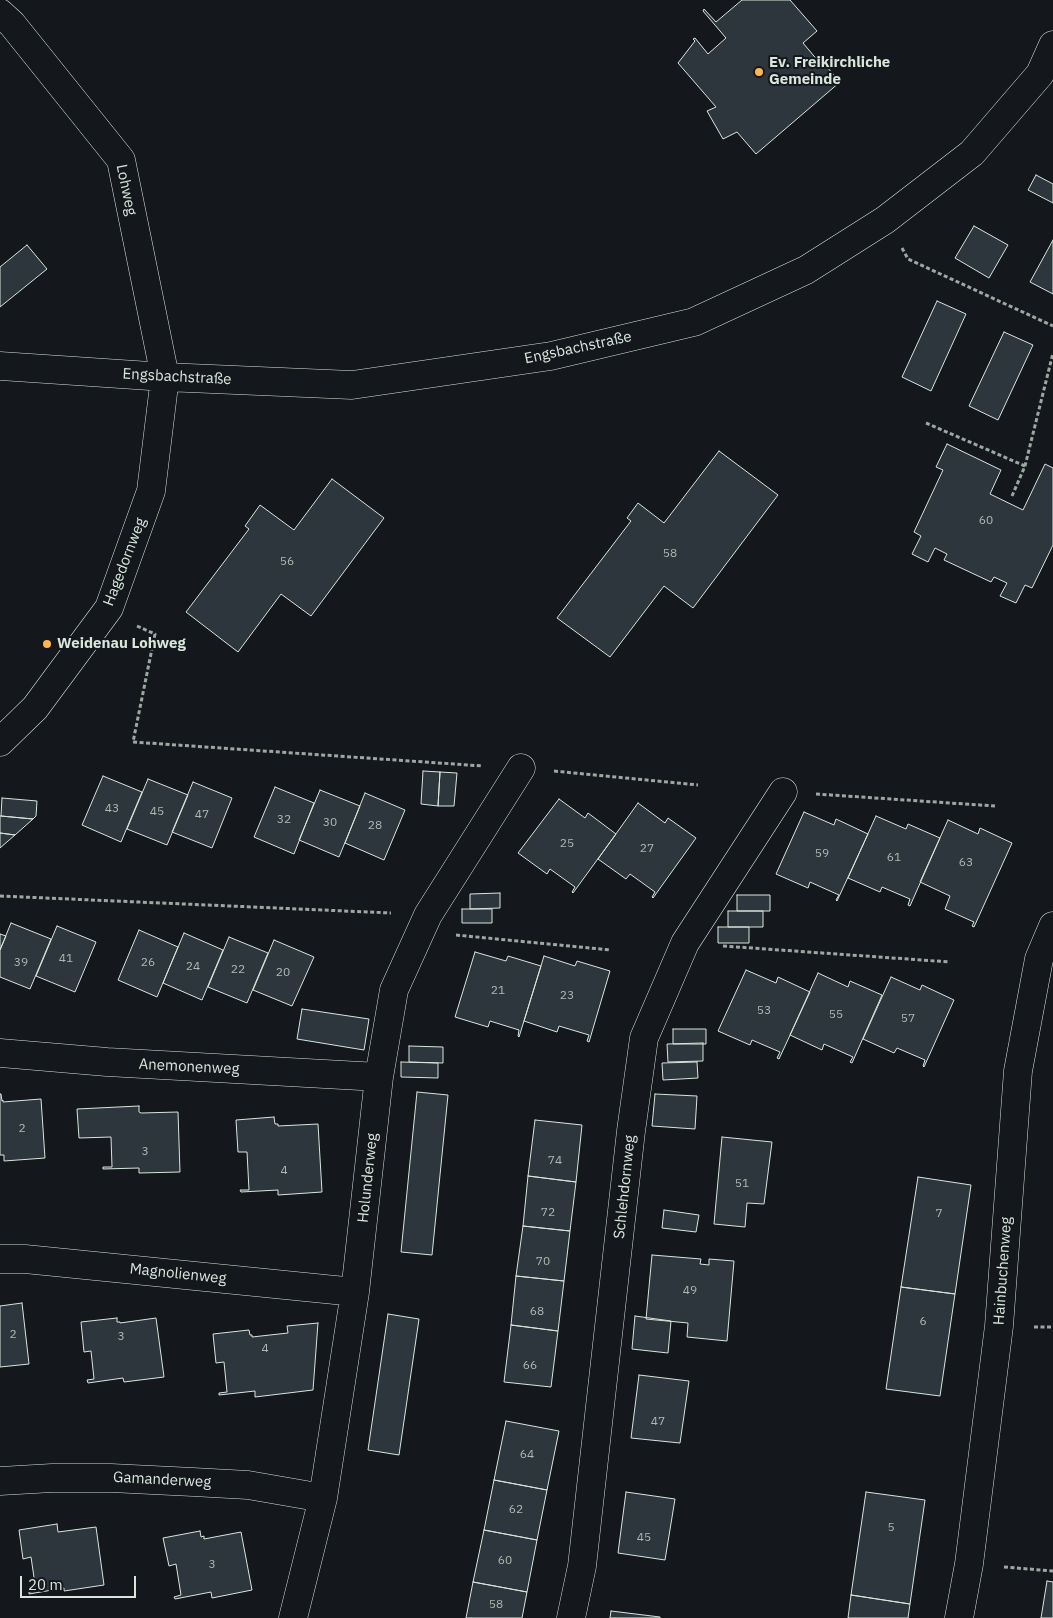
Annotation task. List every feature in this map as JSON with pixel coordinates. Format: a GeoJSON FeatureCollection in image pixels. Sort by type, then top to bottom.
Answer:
{"type":"FeatureCollection","features":[{"type":"Feature","properties":{"kind":"street","name":"Lohweg"},"geometry":{"type":"LineString","coordinates":[[0,13],[12,24],[121,160],[165,377]]}},
{"type":"Feature","properties":{"kind":"street","name":"Engsbachstraße"},"geometry":{"type":"LineString","coordinates":[[0,366],[165,377],[352,385],[551,356],[694,322],[806,270],[885,220],[950,170],[972,153],[1040,74],[1053,45]]}},
{"type":"Feature","properties":{"kind":"street","name":"Hagedornweg"},"geometry":{"type":"LineString","coordinates":[[0,742],[35,708],[109,608],[152,491],[165,377]]}},
{"type":"Feature","properties":{"kind":"street","name":"Holunderweg"},"geometry":{"type":"LineString","coordinates":[[293,1618],[323,1498],[355,1292],[379,1077],[394,990],[424,923],[521,768]]}},
{"type":"Feature","properties":{"kind":"street","name":"Schlehdornweg"},"geometry":{"type":"LineString","coordinates":[[570,1618],[582,1566],[631,1131],[644,1038],[686,943],[783,792]]}},
{"type":"Feature","properties":{"kind":"street","name":"Hainbuchenweg"},"geometry":{"type":"LineString","coordinates":[[959,1618],[968,1564],[999,1326],[1018,1071],[1039,958],[1053,926]]}},
{"type":"Feature","properties":{"kind":"street","name":"Anemonenweg"},"geometry":{"type":"LineString","coordinates":[[0,1053],[107,1062],[379,1077]]}},
{"type":"Feature","properties":{"kind":"street","name":"Magnolienweg"},"geometry":{"type":"LineString","coordinates":[[0,1259],[25,1259],[355,1292]]}},
{"type":"Feature","properties":{"kind":"street","name":"Gamanderweg"},"geometry":{"type":"LineString","coordinates":[[0,1481],[52,1478],[111,1478],[193,1482],[248,1485],[323,1498]]}},
{"type":"Feature","properties":{"kind":"path"},"geometry":{"type":"LineString","coordinates":[[908,259],[1053,326]]}},
{"type":"Feature","properties":{"kind":"path"},"geometry":{"type":"LineString","coordinates":[[1012,496],[1024,466],[1053,353]]}},
{"type":"Feature","properties":{"kind":"path"},"geometry":{"type":"LineString","coordinates":[[926,424],[1024,466]]}},
{"type":"Feature","properties":{"kind":"path"},"geometry":{"type":"LineString","coordinates":[[105,613],[155,634],[133,742],[521,768],[698,785]]}},
{"type":"Feature","properties":{"kind":"path"},"geometry":{"type":"LineString","coordinates":[[783,792],[995,806]]}},
{"type":"Feature","properties":{"kind":"path"},"geometry":{"type":"LineString","coordinates":[[0,896],[424,923],[611,950]]}},
{"type":"Feature","properties":{"kind":"path"},"geometry":{"type":"LineString","coordinates":[[686,943],[950,962]]}},
{"type":"Feature","properties":{"kind":"path"},"geometry":{"type":"LineString","coordinates":[[968,1564],[1053,1572]]}},
{"type":"Feature","properties":{"kind":"building","name":"Ev. Freikirchliche Gemeinde"},"geometry":{"type":"Polygon","coordinates":[[[742,0],[790,0],[817,31],[803,43],[840,82],[756,154],[737,132],[723,139],[707,111],[716,107],[678,63],[695,41],[693,39],[695,38],[708,54],[726,38],[703,11],[704,9],[716,22],[742,0]]]}},
{"type":"Feature","properties":{"kind":"building"},"geometry":{"type":"Polygon","coordinates":[[[1036,175],[1053,184],[1053,203],[1028,190],[1036,175]]]}},
{"type":"Feature","properties":{"kind":"building"},"geometry":{"type":"Polygon","coordinates":[[[974,226],[1008,245],[989,278],[955,258],[974,226]]]}},
{"type":"Feature","properties":{"kind":"building"},"geometry":{"type":"Polygon","coordinates":[[[1053,240],[1053,294],[1030,282],[1053,240]]]}},
{"type":"Feature","properties":{"kind":"building"},"geometry":{"type":"Polygon","coordinates":[[[27,245],[47,269],[0,307],[0,267],[27,245]]]}},
{"type":"Feature","properties":{"kind":"building"},"geometry":{"type":"Polygon","coordinates":[[[937,301],[966,314],[931,391],[902,377],[937,301]]]}},
{"type":"Feature","properties":{"kind":"building"},"geometry":{"type":"Polygon","coordinates":[[[1004,332],[1033,345],[998,420],[969,406],[1004,332]]]}},
{"type":"Feature","properties":{"kind":"building"},"geometry":{"type":"Polygon","coordinates":[[[947,444],[1001,470],[990,494],[1023,510],[1045,464],[1053,468],[1053,545],[1032,588],[1025,585],[1016,603],[1000,596],[1007,583],[994,577],[991,582],[944,560],[947,554],[935,548],[928,562],[912,554],[921,536],[914,532],[943,470],[936,467],[947,444]]]}},
{"type":"Feature","properties":{"kind":"building"},"geometry":{"type":"Polygon","coordinates":[[[719,451],[778,495],[693,608],[664,586],[610,657],[557,618],[631,521],[627,518],[638,503],[664,523],[719,451]]]}},
{"type":"Feature","properties":{"kind":"building"},"geometry":{"type":"Polygon","coordinates":[[[332,479],[384,518],[311,616],[281,594],[238,652],[186,612],[249,529],[245,526],[260,505],[294,530],[332,479]]]}},
{"type":"Feature","properties":{"kind":"building"},"geometry":{"type":"Polygon","coordinates":[[[423,771],[440,772],[438,806],[421,804],[423,771]]]}},
{"type":"Feature","properties":{"kind":"building"},"geometry":{"type":"Polygon","coordinates":[[[440,772],[457,773],[454,806],[438,806],[440,772]]]}},
{"type":"Feature","properties":{"kind":"building"},"geometry":{"type":"Polygon","coordinates":[[[103,776],[142,792],[121,842],[82,825],[103,776]]]}},
{"type":"Feature","properties":{"kind":"building"},"geometry":{"type":"Polygon","coordinates":[[[148,779],[188,795],[167,845],[127,829],[148,779]]]}},
{"type":"Feature","properties":{"kind":"building"},"geometry":{"type":"Polygon","coordinates":[[[193,782],[232,798],[212,848],[172,832],[193,782]]]}},
{"type":"Feature","properties":{"kind":"building"},"geometry":{"type":"Polygon","coordinates":[[[275,787],[314,803],[294,854],[254,837],[275,787]]]}},
{"type":"Feature","properties":{"kind":"building"},"geometry":{"type":"Polygon","coordinates":[[[320,790],[360,806],[339,857],[299,840],[320,790]]]}},
{"type":"Feature","properties":{"kind":"building"},"geometry":{"type":"Polygon","coordinates":[[[365,793],[405,810],[384,860],[345,843],[365,793]]]}},
{"type":"Feature","properties":{"kind":"building"},"geometry":{"type":"Polygon","coordinates":[[[2,798],[37,801],[36,816],[33,819],[1,816],[2,798]]]}},
{"type":"Feature","properties":{"kind":"building"},"geometry":{"type":"Polygon","coordinates":[[[559,799],[585,818],[588,813],[616,834],[573,893],[575,887],[550,869],[547,874],[518,853],[559,799]]]}},
{"type":"Feature","properties":{"kind":"building"},"geometry":{"type":"Polygon","coordinates":[[[638,803],[665,823],[668,818],[696,838],[653,898],[655,892],[630,874],[626,879],[598,859],[638,803]]]}},
{"type":"Feature","properties":{"kind":"building"},"geometry":{"type":"Polygon","coordinates":[[[804,812],[834,825],[836,819],[868,834],[837,901],[839,895],[810,882],[808,888],[776,874],[804,812]]]}},
{"type":"Feature","properties":{"kind":"building"},"geometry":{"type":"Polygon","coordinates":[[[0,816],[33,819],[15,835],[0,833],[0,816]]]}},
{"type":"Feature","properties":{"kind":"building"},"geometry":{"type":"Polygon","coordinates":[[[876,816],[906,829],[908,824],[940,838],[910,906],[908,905],[910,899],[882,887],[880,892],[848,878],[876,816]]]}},
{"type":"Feature","properties":{"kind":"building"},"geometry":{"type":"Polygon","coordinates":[[[948,820],[978,834],[980,828],[1012,843],[974,927],[972,926],[974,922],[945,909],[950,896],[920,882],[948,820]]]}},
{"type":"Feature","properties":{"kind":"building"},"geometry":{"type":"Polygon","coordinates":[[[0,833],[15,835],[0,848],[0,833]]]}},
{"type":"Feature","properties":{"kind":"building"},"geometry":{"type":"Polygon","coordinates":[[[500,893],[500,908],[470,909],[470,894],[500,893]]]}},
{"type":"Feature","properties":{"kind":"building"},"geometry":{"type":"Polygon","coordinates":[[[737,895],[770,895],[770,911],[737,911],[737,895]]]}},
{"type":"Feature","properties":{"kind":"building"},"geometry":{"type":"Polygon","coordinates":[[[462,909],[492,909],[492,923],[462,923],[462,909]]]}},
{"type":"Feature","properties":{"kind":"building"},"geometry":{"type":"Polygon","coordinates":[[[728,911],[763,911],[763,927],[728,927],[728,911]]]}},
{"type":"Feature","properties":{"kind":"building"},"geometry":{"type":"Polygon","coordinates":[[[11,923],[51,939],[30,989],[0,977],[0,950],[11,923]]]}},
{"type":"Feature","properties":{"kind":"building"},"geometry":{"type":"Polygon","coordinates":[[[57,926],[96,942],[75,992],[36,976],[57,926]]]}},
{"type":"Feature","properties":{"kind":"building"},"geometry":{"type":"Polygon","coordinates":[[[718,927],[749,927],[749,943],[718,943],[718,927]]]}},
{"type":"Feature","properties":{"kind":"building"},"geometry":{"type":"Polygon","coordinates":[[[139,930],[178,947],[157,997],[118,980],[139,930]]]}},
{"type":"Feature","properties":{"kind":"building"},"geometry":{"type":"Polygon","coordinates":[[[184,933],[223,950],[202,1000],[163,983],[184,933]]]}},
{"type":"Feature","properties":{"kind":"building"},"geometry":{"type":"Polygon","coordinates":[[[0,934],[6,936],[0,950],[0,934]]]}},
{"type":"Feature","properties":{"kind":"building"},"geometry":{"type":"Polygon","coordinates":[[[229,937],[268,953],[247,1003],[208,987],[229,937]]]}},
{"type":"Feature","properties":{"kind":"building"},"geometry":{"type":"Polygon","coordinates":[[[274,940],[314,957],[292,1006],[253,990],[274,940]]]}},
{"type":"Feature","properties":{"kind":"building"},"geometry":{"type":"Polygon","coordinates":[[[475,952],[506,961],[508,956],[541,966],[519,1037],[519,1030],[490,1021],[488,1027],[455,1017],[475,952]]]}},
{"type":"Feature","properties":{"kind":"building"},"geometry":{"type":"Polygon","coordinates":[[[544,956],[575,966],[577,961],[610,971],[589,1042],[587,1041],[589,1035],[559,1026],[557,1032],[524,1021],[544,956]]]}},
{"type":"Feature","properties":{"kind":"building"},"geometry":{"type":"Polygon","coordinates":[[[746,970],[776,983],[778,977],[810,992],[779,1059],[777,1058],[780,1052],[752,1040],[750,1045],[718,1031],[746,970]]]}},
{"type":"Feature","properties":{"kind":"building"},"geometry":{"type":"Polygon","coordinates":[[[818,973],[848,987],[850,981],[882,995],[852,1063],[850,1062],[853,1057],[824,1044],[822,1050],[790,1035],[818,973]]]}},
{"type":"Feature","properties":{"kind":"building"},"geometry":{"type":"Polygon","coordinates":[[[891,977],[920,990],[922,985],[954,1000],[924,1067],[925,1060],[897,1048],[894,1053],[863,1039],[891,977]]]}},
{"type":"Feature","properties":{"kind":"building"},"geometry":{"type":"Polygon","coordinates":[[[302,1009],[369,1019],[364,1050],[297,1039],[302,1009]]]}},
{"type":"Feature","properties":{"kind":"building"},"geometry":{"type":"Polygon","coordinates":[[[673,1029],[706,1029],[706,1044],[673,1044],[673,1029]]]}},
{"type":"Feature","properties":{"kind":"building"},"geometry":{"type":"Polygon","coordinates":[[[703,1043],[703,1061],[668,1062],[667,1044],[703,1043]]]}},
{"type":"Feature","properties":{"kind":"building"},"geometry":{"type":"Polygon","coordinates":[[[409,1046],[443,1047],[443,1063],[409,1062],[409,1046]]]}},
{"type":"Feature","properties":{"kind":"building"},"geometry":{"type":"Polygon","coordinates":[[[401,1062],[438,1063],[438,1078],[401,1077],[401,1062]]]}},
{"type":"Feature","properties":{"kind":"building"},"geometry":{"type":"Polygon","coordinates":[[[697,1062],[698,1078],[663,1080],[662,1063],[697,1062]]]}},
{"type":"Feature","properties":{"kind":"building"},"geometry":{"type":"Polygon","coordinates":[[[417,1092],[448,1095],[432,1255],[401,1252],[417,1092]]]}},
{"type":"Feature","properties":{"kind":"building"},"geometry":{"type":"Polygon","coordinates":[[[0,1094],[3,1102],[41,1099],[45,1158],[4,1161],[4,1155],[0,1155],[0,1094]]]}},
{"type":"Feature","properties":{"kind":"building"},"geometry":{"type":"Polygon","coordinates":[[[655,1094],[697,1096],[695,1129],[652,1126],[655,1094]]]}},
{"type":"Feature","properties":{"kind":"building"},"geometry":{"type":"Polygon","coordinates":[[[139,1106],[139,1112],[141,1113],[178,1112],[180,1172],[139,1173],[139,1168],[103,1169],[103,1167],[112,1167],[111,1137],[79,1138],[77,1109],[139,1106]]]}},
{"type":"Feature","properties":{"kind":"building"},"geometry":{"type":"Polygon","coordinates":[[[274,1117],[275,1124],[278,1124],[278,1126],[318,1124],[322,1192],[278,1195],[278,1190],[241,1192],[240,1190],[249,1190],[247,1152],[238,1152],[236,1120],[274,1117]]]}},
{"type":"Feature","properties":{"kind":"building"},"geometry":{"type":"Polygon","coordinates":[[[535,1120],[582,1125],[576,1182],[528,1176],[535,1120]]]}},
{"type":"Feature","properties":{"kind":"building"},"geometry":{"type":"Polygon","coordinates":[[[722,1137],[772,1142],[764,1204],[747,1203],[745,1227],[714,1224],[722,1137]]]}},
{"type":"Feature","properties":{"kind":"building"},"geometry":{"type":"Polygon","coordinates":[[[528,1176],[576,1182],[570,1231],[523,1226],[528,1176]]]}},
{"type":"Feature","properties":{"kind":"building"},"geometry":{"type":"Polygon","coordinates":[[[918,1177],[971,1185],[955,1294],[901,1287],[918,1177]]]}},
{"type":"Feature","properties":{"kind":"building"},"geometry":{"type":"Polygon","coordinates":[[[664,1210],[699,1215],[696,1232],[662,1228],[664,1210]]]}},
{"type":"Feature","properties":{"kind":"building"},"geometry":{"type":"Polygon","coordinates":[[[523,1226],[570,1231],[564,1281],[516,1276],[523,1226]]]}},
{"type":"Feature","properties":{"kind":"building"},"geometry":{"type":"Polygon","coordinates":[[[652,1255],[701,1259],[700,1264],[709,1265],[709,1259],[734,1261],[727,1341],[687,1337],[688,1323],[646,1319],[652,1255]]]}},
{"type":"Feature","properties":{"kind":"building"},"geometry":{"type":"Polygon","coordinates":[[[516,1276],[564,1281],[558,1331],[511,1325],[516,1276]]]}},
{"type":"Feature","properties":{"kind":"building"},"geometry":{"type":"Polygon","coordinates":[[[901,1287],[955,1294],[940,1396],[886,1389],[901,1287]]]}},
{"type":"Feature","properties":{"kind":"building"},"geometry":{"type":"Polygon","coordinates":[[[22,1303],[29,1364],[0,1367],[0,1306],[22,1303]]]}},
{"type":"Feature","properties":{"kind":"building"},"geometry":{"type":"Polygon","coordinates":[[[388,1314],[419,1319],[399,1455],[368,1450],[388,1314]]]}},
{"type":"Feature","properties":{"kind":"building"},"geometry":{"type":"Polygon","coordinates":[[[635,1316],[671,1321],[668,1353],[632,1349],[635,1316]]]}},
{"type":"Feature","properties":{"kind":"building"},"geometry":{"type":"Polygon","coordinates":[[[117,1318],[117,1322],[120,1323],[156,1318],[164,1377],[124,1382],[123,1378],[88,1383],[87,1380],[94,1379],[91,1351],[84,1352],[81,1322],[117,1318]]]}},
{"type":"Feature","properties":{"kind":"building"},"geometry":{"type":"Polygon","coordinates":[[[318,1323],[313,1390],[255,1397],[255,1391],[219,1395],[219,1393],[227,1392],[224,1362],[216,1363],[213,1334],[249,1330],[252,1337],[288,1333],[287,1326],[318,1323]]]}},
{"type":"Feature","properties":{"kind":"building"},"geometry":{"type":"Polygon","coordinates":[[[511,1325],[558,1331],[551,1387],[504,1382],[511,1325]]]}},
{"type":"Feature","properties":{"kind":"building"},"geometry":{"type":"Polygon","coordinates":[[[639,1375],[689,1381],[680,1443],[631,1438],[639,1375]]]}},
{"type":"Feature","properties":{"kind":"building"},"geometry":{"type":"Polygon","coordinates":[[[506,1421],[559,1431],[547,1490],[494,1480],[506,1421]]]}},
{"type":"Feature","properties":{"kind":"building"},"geometry":{"type":"Polygon","coordinates":[[[494,1480],[547,1490],[537,1540],[484,1530],[494,1480]]]}},
{"type":"Feature","properties":{"kind":"building"},"geometry":{"type":"Polygon","coordinates":[[[626,1492],[675,1499],[665,1560],[618,1553],[626,1492]]]}},
{"type":"Feature","properties":{"kind":"building"},"geometry":{"type":"Polygon","coordinates":[[[866,1492],[925,1500],[910,1604],[851,1595],[866,1492]]]}},
{"type":"Feature","properties":{"kind":"building"},"geometry":{"type":"Polygon","coordinates":[[[57,1524],[58,1532],[96,1527],[104,1585],[64,1591],[64,1588],[29,1594],[29,1592],[36,1591],[31,1557],[23,1559],[19,1530],[57,1524]]]}},
{"type":"Feature","properties":{"kind":"building"},"geometry":{"type":"Polygon","coordinates":[[[484,1530],[537,1540],[527,1592],[473,1582],[484,1530]]]}},
{"type":"Feature","properties":{"kind":"building"},"geometry":{"type":"Polygon","coordinates":[[[200,1531],[201,1537],[204,1536],[204,1539],[241,1532],[252,1590],[212,1598],[211,1592],[175,1599],[174,1597],[181,1595],[176,1564],[169,1566],[163,1538],[200,1531]]]}},
{"type":"Feature","properties":{"kind":"building"},"geometry":{"type":"Polygon","coordinates":[[[1047,1581],[1053,1582],[1053,1618],[1041,1618],[1047,1581]]]}},
{"type":"Feature","properties":{"kind":"building"},"geometry":{"type":"Polygon","coordinates":[[[473,1582],[527,1592],[522,1618],[466,1618],[473,1582]]]}},
{"type":"Feature","properties":{"kind":"building"},"geometry":{"type":"Polygon","coordinates":[[[851,1595],[910,1604],[908,1618],[848,1618],[851,1595]]]}},
{"type":"Feature","properties":{"kind":"building"},"geometry":{"type":"Polygon","coordinates":[[[611,1611],[660,1617],[660,1618],[610,1618],[611,1611]]]}},
{"type":"Feature","properties":{"kind":"place","name":"Ev. Freikirchliche Gemeinde"},"geometry":{"type":"Point","coordinates":[759,72]}},
{"type":"Feature","properties":{"kind":"place","name":"Weidenau Lohweg"},"geometry":{"type":"Point","coordinates":[47,644]}}]}
